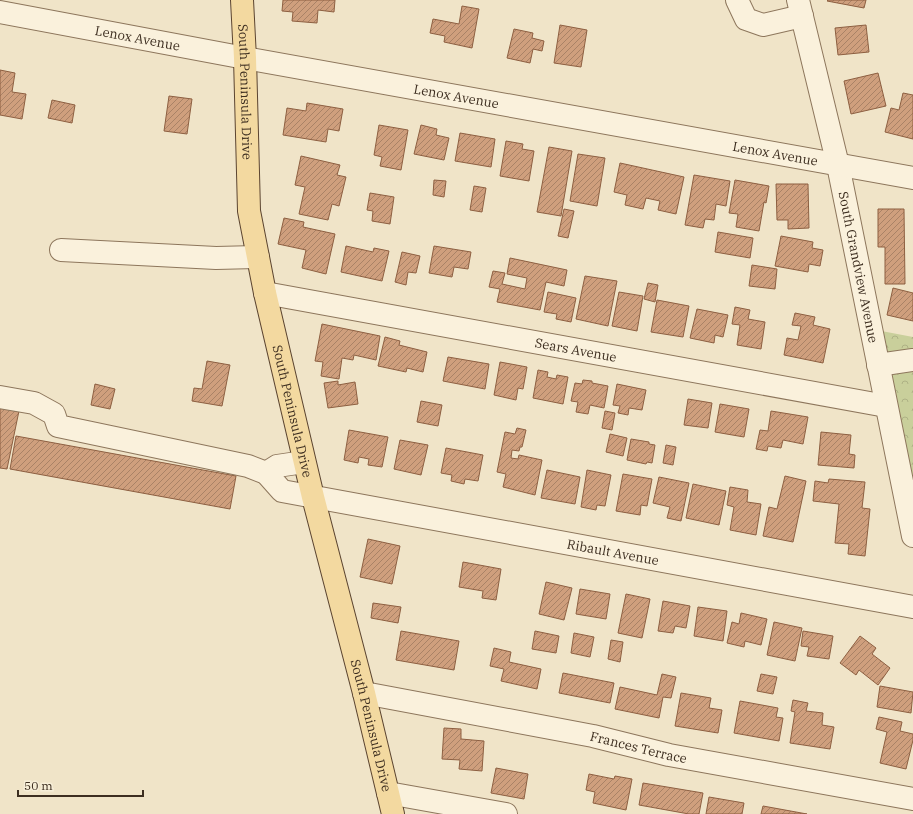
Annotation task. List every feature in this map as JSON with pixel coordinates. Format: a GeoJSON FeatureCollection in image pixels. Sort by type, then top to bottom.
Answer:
{"type":"FeatureCollection","features":[{"type":"Feature","properties":{"kind":"main road","name":"South Peninsula Drive"},"geometry":{"type":"LineString","coordinates":[[242,0],[249,212],[265,293],[304,462],[364,693],[393,814]]}},
{"type":"Feature","properties":{"kind":"street"},"geometry":{"type":"LineString","coordinates":[[737,0],[746,19],[763,25],[800,8]]}},
{"type":"Feature","properties":{"kind":"street","name":"South Grandview Avenue"},"geometry":{"type":"LineString","coordinates":[[800,8],[838,165],[886,406],[910,509],[913,536]]}},
{"type":"Feature","properties":{"kind":"street","name":"Lenox Avenue"},"geometry":{"type":"LineString","coordinates":[[0,12],[245,58],[913,178]]}},
{"type":"Feature","properties":{"kind":"street"},"geometry":{"type":"LineString","coordinates":[[61,250],[216,258],[258,257]]}},
{"type":"Feature","properties":{"kind":"street","name":"Sears Avenue"},"geometry":{"type":"LineString","coordinates":[[265,293],[886,406]]}},
{"type":"Feature","properties":{"kind":"street"},"geometry":{"type":"LineString","coordinates":[[878,365],[913,360]]}},
{"type":"Feature","properties":{"kind":"street"},"geometry":{"type":"LineString","coordinates":[[0,397],[34,403],[54,414],[58,426],[248,466],[266,473],[277,466],[304,462]]}},
{"type":"Feature","properties":{"kind":"street","name":"Ribault Avenue"},"geometry":{"type":"LineString","coordinates":[[266,473],[282,491],[913,607]]}},
{"type":"Feature","properties":{"kind":"street","name":"Frances Terrace"},"geometry":{"type":"LineString","coordinates":[[364,693],[593,736],[669,755],[913,799]]}},
{"type":"Feature","properties":{"kind":"street"},"geometry":{"type":"LineString","coordinates":[[388,793],[506,814]]}},
{"type":"Feature","properties":{"kind":"green space"},"geometry":{"type":"Polygon","coordinates":[[[871,329],[913,337],[913,536],[871,329]]]}},
{"type":"Feature","properties":{"kind":"building"},"geometry":{"type":"Polygon","coordinates":[[[283,0],[335,0],[334,12],[318,10],[317,23],[292,21],[293,12],[282,11],[283,0]]]}},
{"type":"Feature","properties":{"kind":"building"},"geometry":{"type":"Polygon","coordinates":[[[866,0],[864,8],[827,1],[866,0]]]}},
{"type":"Feature","properties":{"kind":"building"},"geometry":{"type":"Polygon","coordinates":[[[462,6],[479,9],[472,48],[444,42],[445,36],[430,33],[433,19],[459,24],[462,6]]]}},
{"type":"Feature","properties":{"kind":"building"},"geometry":{"type":"Polygon","coordinates":[[[560,25],[587,30],[581,67],[554,63],[560,25]]]}},
{"type":"Feature","properties":{"kind":"building"},"geometry":{"type":"Polygon","coordinates":[[[866,25],[869,52],[838,55],[835,28],[866,25]]]}},
{"type":"Feature","properties":{"kind":"building"},"geometry":{"type":"Polygon","coordinates":[[[514,29],[533,33],[532,38],[544,41],[542,51],[533,49],[530,63],[507,58],[514,29]]]}},
{"type":"Feature","properties":{"kind":"building"},"geometry":{"type":"Polygon","coordinates":[[[0,70],[15,73],[12,92],[26,94],[22,119],[0,115],[0,70]]]}},
{"type":"Feature","properties":{"kind":"building"},"geometry":{"type":"Polygon","coordinates":[[[878,73],[886,106],[851,114],[844,81],[878,73]]]}},
{"type":"Feature","properties":{"kind":"building"},"geometry":{"type":"Polygon","coordinates":[[[903,93],[913,95],[913,139],[885,132],[891,108],[899,110],[903,93]]]}},
{"type":"Feature","properties":{"kind":"building"},"geometry":{"type":"Polygon","coordinates":[[[169,96],[192,99],[187,134],[164,131],[169,96]]]}},
{"type":"Feature","properties":{"kind":"building"},"geometry":{"type":"Polygon","coordinates":[[[52,100],[75,105],[72,123],[48,118],[52,100]]]}},
{"type":"Feature","properties":{"kind":"building"},"geometry":{"type":"Polygon","coordinates":[[[307,103],[343,109],[339,131],[328,129],[326,142],[283,135],[287,108],[306,111],[307,103]]]}},
{"type":"Feature","properties":{"kind":"building"},"geometry":{"type":"Polygon","coordinates":[[[379,125],[408,130],[401,170],[380,166],[382,157],[374,155],[379,125]]]}},
{"type":"Feature","properties":{"kind":"building"},"geometry":{"type":"Polygon","coordinates":[[[421,125],[437,129],[436,135],[449,138],[444,160],[414,154],[421,125]]]}},
{"type":"Feature","properties":{"kind":"building"},"geometry":{"type":"Polygon","coordinates":[[[460,133],[495,139],[491,167],[455,161],[460,133]]]}},
{"type":"Feature","properties":{"kind":"building"},"geometry":{"type":"Polygon","coordinates":[[[506,141],[523,144],[522,149],[534,151],[529,181],[500,176],[506,141]]]}},
{"type":"Feature","properties":{"kind":"building"},"geometry":{"type":"Polygon","coordinates":[[[549,147],[572,151],[561,216],[537,212],[549,147]]]}},
{"type":"Feature","properties":{"kind":"building"},"geometry":{"type":"Polygon","coordinates":[[[578,154],[605,158],[597,206],[570,201],[578,154]]]}},
{"type":"Feature","properties":{"kind":"building"},"geometry":{"type":"Polygon","coordinates":[[[301,156],[340,165],[337,175],[346,177],[339,206],[332,204],[328,220],[299,214],[305,187],[295,185],[301,156]]]}},
{"type":"Feature","properties":{"kind":"building"},"geometry":{"type":"Polygon","coordinates":[[[620,163],[684,177],[676,214],[658,210],[660,201],[646,198],[643,209],[625,205],[627,195],[614,192],[620,163]]]}},
{"type":"Feature","properties":{"kind":"building"},"geometry":{"type":"Polygon","coordinates":[[[694,175],[730,181],[726,206],[716,204],[714,220],[705,219],[703,228],[685,225],[694,175]]]}},
{"type":"Feature","properties":{"kind":"building"},"geometry":{"type":"Polygon","coordinates":[[[434,180],[446,181],[444,197],[433,195],[434,180]]]}},
{"type":"Feature","properties":{"kind":"building"},"geometry":{"type":"Polygon","coordinates":[[[735,180],[769,186],[766,203],[764,202],[759,231],[736,227],[738,214],[729,213],[735,180]]]}},
{"type":"Feature","properties":{"kind":"building"},"geometry":{"type":"Polygon","coordinates":[[[776,184],[808,184],[809,228],[788,229],[788,220],[777,220],[776,184]]]}},
{"type":"Feature","properties":{"kind":"building"},"geometry":{"type":"Polygon","coordinates":[[[474,186],[486,188],[482,212],[470,210],[474,186]]]}},
{"type":"Feature","properties":{"kind":"building"},"geometry":{"type":"Polygon","coordinates":[[[370,193],[394,197],[390,224],[372,221],[373,211],[367,210],[370,193]]]}},
{"type":"Feature","properties":{"kind":"building"},"geometry":{"type":"Polygon","coordinates":[[[564,209],[574,211],[568,238],[558,236],[564,209]]]}},
{"type":"Feature","properties":{"kind":"building"},"geometry":{"type":"Polygon","coordinates":[[[878,209],[904,209],[905,284],[885,284],[885,247],[878,247],[878,209]]]}},
{"type":"Feature","properties":{"kind":"building"},"geometry":{"type":"Polygon","coordinates":[[[284,218],[304,222],[303,227],[335,234],[326,274],[302,268],[306,250],[278,244],[284,218]]]}},
{"type":"Feature","properties":{"kind":"building"},"geometry":{"type":"Polygon","coordinates":[[[718,232],[753,238],[750,258],[715,252],[718,232]]]}},
{"type":"Feature","properties":{"kind":"building"},"geometry":{"type":"Polygon","coordinates":[[[781,236],[813,242],[812,248],[823,250],[820,266],[809,264],[808,272],[775,266],[781,236]]]}},
{"type":"Feature","properties":{"kind":"building"},"geometry":{"type":"Polygon","coordinates":[[[346,246],[373,252],[374,248],[389,251],[382,281],[341,272],[346,246]]]}},
{"type":"Feature","properties":{"kind":"building"},"geometry":{"type":"Polygon","coordinates":[[[434,246],[471,252],[468,269],[454,267],[452,277],[429,273],[434,246]]]}},
{"type":"Feature","properties":{"kind":"building"},"geometry":{"type":"Polygon","coordinates":[[[402,252],[420,256],[416,273],[408,272],[406,285],[395,282],[402,252]]]}},
{"type":"Feature","properties":{"kind":"building"},"geometry":{"type":"Polygon","coordinates":[[[510,258],[567,270],[564,286],[546,282],[540,310],[497,302],[500,289],[489,287],[493,271],[505,273],[502,284],[525,289],[527,278],[507,274],[510,258]]]}},
{"type":"Feature","properties":{"kind":"building"},"geometry":{"type":"Polygon","coordinates":[[[752,265],[777,269],[775,289],[749,286],[752,265]]]}},
{"type":"Feature","properties":{"kind":"building"},"geometry":{"type":"Polygon","coordinates":[[[585,276],[617,281],[608,326],[576,319],[585,276]]]}},
{"type":"Feature","properties":{"kind":"building"},"geometry":{"type":"Polygon","coordinates":[[[648,283],[658,285],[655,302],[644,299],[648,283]]]}},
{"type":"Feature","properties":{"kind":"building"},"geometry":{"type":"Polygon","coordinates":[[[893,288],[913,293],[913,321],[887,315],[893,288]]]}},
{"type":"Feature","properties":{"kind":"building"},"geometry":{"type":"Polygon","coordinates":[[[548,292],[576,298],[571,322],[556,319],[557,314],[544,312],[548,292]]]}},
{"type":"Feature","properties":{"kind":"building"},"geometry":{"type":"Polygon","coordinates":[[[619,292],[643,296],[637,331],[612,326],[619,292]]]}},
{"type":"Feature","properties":{"kind":"building"},"geometry":{"type":"Polygon","coordinates":[[[657,300],[689,306],[683,337],[651,332],[657,300]]]}},
{"type":"Feature","properties":{"kind":"building"},"geometry":{"type":"Polygon","coordinates":[[[735,307],[750,310],[748,319],[765,322],[761,349],[737,345],[740,325],[732,324],[735,307]]]}},
{"type":"Feature","properties":{"kind":"building"},"geometry":{"type":"Polygon","coordinates":[[[697,309],[728,315],[723,337],[715,335],[714,343],[690,338],[697,309]]]}},
{"type":"Feature","properties":{"kind":"building"},"geometry":{"type":"Polygon","coordinates":[[[795,313],[815,317],[813,325],[830,329],[823,363],[784,355],[787,338],[798,340],[801,326],[792,325],[795,313]]]}},
{"type":"Feature","properties":{"kind":"building"},"geometry":{"type":"Polygon","coordinates":[[[322,324],[380,336],[376,360],[354,355],[353,360],[342,358],[339,379],[321,376],[323,362],[315,361],[322,324]]]}},
{"type":"Feature","properties":{"kind":"building"},"geometry":{"type":"Polygon","coordinates":[[[385,337],[400,341],[399,345],[427,352],[423,372],[407,368],[406,372],[378,366],[385,337]]]}},
{"type":"Feature","properties":{"kind":"building"},"geometry":{"type":"Polygon","coordinates":[[[448,357],[489,364],[485,389],[443,381],[448,357]]]}},
{"type":"Feature","properties":{"kind":"building"},"geometry":{"type":"Polygon","coordinates":[[[207,361],[230,365],[222,406],[192,401],[194,388],[202,389],[207,361]]]}},
{"type":"Feature","properties":{"kind":"building"},"geometry":{"type":"Polygon","coordinates":[[[500,362],[527,367],[523,389],[518,388],[516,400],[494,395],[500,362]]]}},
{"type":"Feature","properties":{"kind":"building"},"geometry":{"type":"Polygon","coordinates":[[[538,370],[548,372],[547,377],[556,379],[557,375],[568,377],[563,404],[533,398],[538,370]]]}},
{"type":"Feature","properties":{"kind":"building"},"geometry":{"type":"Polygon","coordinates":[[[583,380],[608,386],[604,408],[590,405],[588,414],[576,412],[578,402],[571,401],[575,383],[582,384],[583,380]]]}},
{"type":"Feature","properties":{"kind":"building"},"geometry":{"type":"Polygon","coordinates":[[[338,381],[338,385],[355,382],[358,404],[328,408],[324,383],[338,381]]]}},
{"type":"Feature","properties":{"kind":"building"},"geometry":{"type":"Polygon","coordinates":[[[95,384],[115,389],[110,409],[91,405],[95,384]]]}},
{"type":"Feature","properties":{"kind":"building"},"geometry":{"type":"Polygon","coordinates":[[[617,384],[646,390],[642,410],[629,408],[628,415],[618,413],[620,406],[613,405],[617,384]]]}},
{"type":"Feature","properties":{"kind":"building"},"geometry":{"type":"Polygon","coordinates":[[[688,399],[712,403],[708,428],[684,425],[688,399]]]}},
{"type":"Feature","properties":{"kind":"building"},"geometry":{"type":"Polygon","coordinates":[[[421,401],[442,405],[438,426],[417,422],[421,401]]]}},
{"type":"Feature","properties":{"kind":"building"},"geometry":{"type":"Polygon","coordinates":[[[0,402],[20,406],[7,469],[0,468],[0,402]]]}},
{"type":"Feature","properties":{"kind":"building"},"geometry":{"type":"Polygon","coordinates":[[[720,404],[749,409],[744,437],[715,432],[720,404]]]}},
{"type":"Feature","properties":{"kind":"building"},"geometry":{"type":"Polygon","coordinates":[[[605,411],[615,413],[612,430],[602,428],[605,411]]]}},
{"type":"Feature","properties":{"kind":"building"},"geometry":{"type":"Polygon","coordinates":[[[771,411],[808,417],[803,444],[783,440],[781,448],[768,446],[767,451],[756,449],[760,430],[768,431],[771,411]]]}},
{"type":"Feature","properties":{"kind":"building"},"geometry":{"type":"Polygon","coordinates":[[[517,428],[526,430],[522,447],[520,447],[519,451],[512,450],[511,458],[518,459],[519,455],[542,460],[535,495],[503,487],[506,474],[497,472],[505,432],[515,434],[517,428]]]}},
{"type":"Feature","properties":{"kind":"building"},"geometry":{"type":"Polygon","coordinates":[[[349,430],[388,437],[382,467],[368,465],[369,459],[359,457],[358,463],[344,460],[349,430]]]}},
{"type":"Feature","properties":{"kind":"building"},"geometry":{"type":"Polygon","coordinates":[[[821,432],[851,435],[849,454],[855,455],[854,468],[818,465],[821,432]]]}},
{"type":"Feature","properties":{"kind":"building"},"geometry":{"type":"Polygon","coordinates":[[[610,434],[627,438],[623,456],[606,452],[610,434]]]}},
{"type":"Feature","properties":{"kind":"building"},"geometry":{"type":"Polygon","coordinates":[[[16,436],[236,476],[230,509],[10,469],[16,436]]]}},
{"type":"Feature","properties":{"kind":"building"},"geometry":{"type":"Polygon","coordinates":[[[631,439],[649,442],[649,444],[655,445],[652,463],[647,462],[646,464],[627,460],[631,439]]]}},
{"type":"Feature","properties":{"kind":"building"},"geometry":{"type":"Polygon","coordinates":[[[400,440],[428,445],[421,475],[394,469],[400,440]]]}},
{"type":"Feature","properties":{"kind":"building"},"geometry":{"type":"Polygon","coordinates":[[[666,445],[676,447],[673,465],[663,463],[666,445]]]}},
{"type":"Feature","properties":{"kind":"building"},"geometry":{"type":"Polygon","coordinates":[[[446,448],[483,455],[478,481],[465,479],[464,484],[451,481],[452,475],[441,473],[446,448]]]}},
{"type":"Feature","properties":{"kind":"building"},"geometry":{"type":"Polygon","coordinates":[[[547,470],[580,477],[575,504],[541,498],[547,470]]]}},
{"type":"Feature","properties":{"kind":"building"},"geometry":{"type":"Polygon","coordinates":[[[587,470],[611,475],[605,506],[597,505],[596,510],[581,507],[587,470]]]}},
{"type":"Feature","properties":{"kind":"building"},"geometry":{"type":"Polygon","coordinates":[[[623,474],[652,479],[647,506],[641,505],[640,515],[616,511],[623,474]]]}},
{"type":"Feature","properties":{"kind":"building"},"geometry":{"type":"Polygon","coordinates":[[[785,476],[806,481],[793,542],[763,536],[769,507],[777,509],[785,476]]]}},
{"type":"Feature","properties":{"kind":"building"},"geometry":{"type":"Polygon","coordinates":[[[659,477],[689,483],[681,521],[667,518],[670,507],[653,503],[659,477]]]}},
{"type":"Feature","properties":{"kind":"building"},"geometry":{"type":"Polygon","coordinates":[[[829,479],[865,482],[862,508],[870,509],[865,556],[848,554],[849,544],[835,543],[839,504],[813,501],[815,481],[828,483],[829,479]]]}},
{"type":"Feature","properties":{"kind":"building"},"geometry":{"type":"Polygon","coordinates":[[[693,484],[726,491],[719,525],[686,518],[693,484]]]}},
{"type":"Feature","properties":{"kind":"building"},"geometry":{"type":"Polygon","coordinates":[[[730,487],[748,490],[747,502],[761,504],[756,535],[730,530],[734,507],[727,505],[730,487]]]}},
{"type":"Feature","properties":{"kind":"building"},"geometry":{"type":"Polygon","coordinates":[[[368,539],[400,546],[392,584],[360,577],[368,539]]]}},
{"type":"Feature","properties":{"kind":"building"},"geometry":{"type":"Polygon","coordinates":[[[463,562],[501,569],[496,600],[482,598],[483,591],[459,587],[463,562]]]}},
{"type":"Feature","properties":{"kind":"building"},"geometry":{"type":"Polygon","coordinates":[[[546,582],[572,588],[564,620],[539,614],[546,582]]]}},
{"type":"Feature","properties":{"kind":"building"},"geometry":{"type":"Polygon","coordinates":[[[580,589],[610,594],[606,619],[576,614],[580,589]]]}},
{"type":"Feature","properties":{"kind":"building"},"geometry":{"type":"Polygon","coordinates":[[[626,594],[650,599],[642,638],[618,633],[626,594]]]}},
{"type":"Feature","properties":{"kind":"building"},"geometry":{"type":"Polygon","coordinates":[[[663,601],[690,606],[686,628],[675,626],[673,633],[658,631],[663,601]]]}},
{"type":"Feature","properties":{"kind":"building"},"geometry":{"type":"Polygon","coordinates":[[[373,603],[401,607],[398,623],[371,618],[373,603]]]}},
{"type":"Feature","properties":{"kind":"building"},"geometry":{"type":"Polygon","coordinates":[[[698,607],[727,611],[723,641],[694,636],[698,607]]]}},
{"type":"Feature","properties":{"kind":"building"},"geometry":{"type":"Polygon","coordinates":[[[741,613],[767,619],[761,645],[745,641],[744,647],[727,643],[732,622],[739,624],[741,613]]]}},
{"type":"Feature","properties":{"kind":"building"},"geometry":{"type":"Polygon","coordinates":[[[774,622],[802,628],[795,661],[767,655],[774,622]]]}},
{"type":"Feature","properties":{"kind":"building"},"geometry":{"type":"Polygon","coordinates":[[[401,631],[459,641],[454,670],[396,660],[401,631]]]}},
{"type":"Feature","properties":{"kind":"building"},"geometry":{"type":"Polygon","coordinates":[[[535,631],[559,636],[556,653],[532,649],[535,631]]]}},
{"type":"Feature","properties":{"kind":"building"},"geometry":{"type":"Polygon","coordinates":[[[803,631],[833,636],[829,659],[807,656],[809,647],[801,646],[803,631]]]}},
{"type":"Feature","properties":{"kind":"building"},"geometry":{"type":"Polygon","coordinates":[[[574,633],[594,637],[590,657],[571,653],[574,633]]]}},
{"type":"Feature","properties":{"kind":"building"},"geometry":{"type":"Polygon","coordinates":[[[860,636],[876,648],[872,654],[890,668],[878,685],[859,670],[856,675],[840,663],[860,636]]]}},
{"type":"Feature","properties":{"kind":"building"},"geometry":{"type":"Polygon","coordinates":[[[611,640],[623,642],[620,662],[608,659],[611,640]]]}},
{"type":"Feature","properties":{"kind":"building"},"geometry":{"type":"Polygon","coordinates":[[[494,648],[511,652],[509,662],[541,669],[537,689],[501,681],[504,669],[490,666],[494,648]]]}},
{"type":"Feature","properties":{"kind":"building"},"geometry":{"type":"Polygon","coordinates":[[[563,673],[614,683],[610,703],[559,693],[563,673]]]}},
{"type":"Feature","properties":{"kind":"building"},"geometry":{"type":"Polygon","coordinates":[[[662,674],[676,677],[671,698],[663,697],[659,718],[615,709],[620,687],[657,695],[662,674]]]}},
{"type":"Feature","properties":{"kind":"building"},"geometry":{"type":"Polygon","coordinates":[[[761,674],[777,677],[773,694],[757,691],[761,674]]]}},
{"type":"Feature","properties":{"kind":"building"},"geometry":{"type":"Polygon","coordinates":[[[880,686],[913,692],[911,713],[877,707],[880,686]]]}},
{"type":"Feature","properties":{"kind":"building"},"geometry":{"type":"Polygon","coordinates":[[[681,693],[711,698],[709,708],[722,710],[718,733],[675,726],[681,693]]]}},
{"type":"Feature","properties":{"kind":"building"},"geometry":{"type":"Polygon","coordinates":[[[793,700],[808,703],[806,711],[823,713],[822,725],[834,727],[830,749],[790,743],[795,712],[791,711],[793,700]]]}},
{"type":"Feature","properties":{"kind":"building"},"geometry":{"type":"Polygon","coordinates":[[[740,701],[778,708],[776,717],[783,718],[779,741],[734,733],[740,701]]]}},
{"type":"Feature","properties":{"kind":"building"},"geometry":{"type":"Polygon","coordinates":[[[879,717],[902,722],[900,731],[913,734],[906,769],[880,763],[887,732],[876,729],[879,717]]]}},
{"type":"Feature","properties":{"kind":"building"},"geometry":{"type":"Polygon","coordinates":[[[444,728],[461,729],[461,739],[484,741],[482,771],[459,769],[460,760],[442,759],[444,728]]]}},
{"type":"Feature","properties":{"kind":"building"},"geometry":{"type":"Polygon","coordinates":[[[496,768],[528,774],[524,799],[491,793],[496,768]]]}},
{"type":"Feature","properties":{"kind":"building"},"geometry":{"type":"Polygon","coordinates":[[[589,774],[614,779],[615,776],[632,779],[626,810],[593,803],[595,792],[586,790],[589,774]]]}},
{"type":"Feature","properties":{"kind":"building"},"geometry":{"type":"Polygon","coordinates":[[[643,783],[703,793],[699,814],[689,814],[639,805],[643,783]]]}},
{"type":"Feature","properties":{"kind":"building"},"geometry":{"type":"Polygon","coordinates":[[[709,797],[744,803],[742,814],[706,814],[709,797]]]}},
{"type":"Feature","properties":{"kind":"building"},"geometry":{"type":"Polygon","coordinates":[[[763,806],[807,814],[761,814],[763,806]]]}}]}
